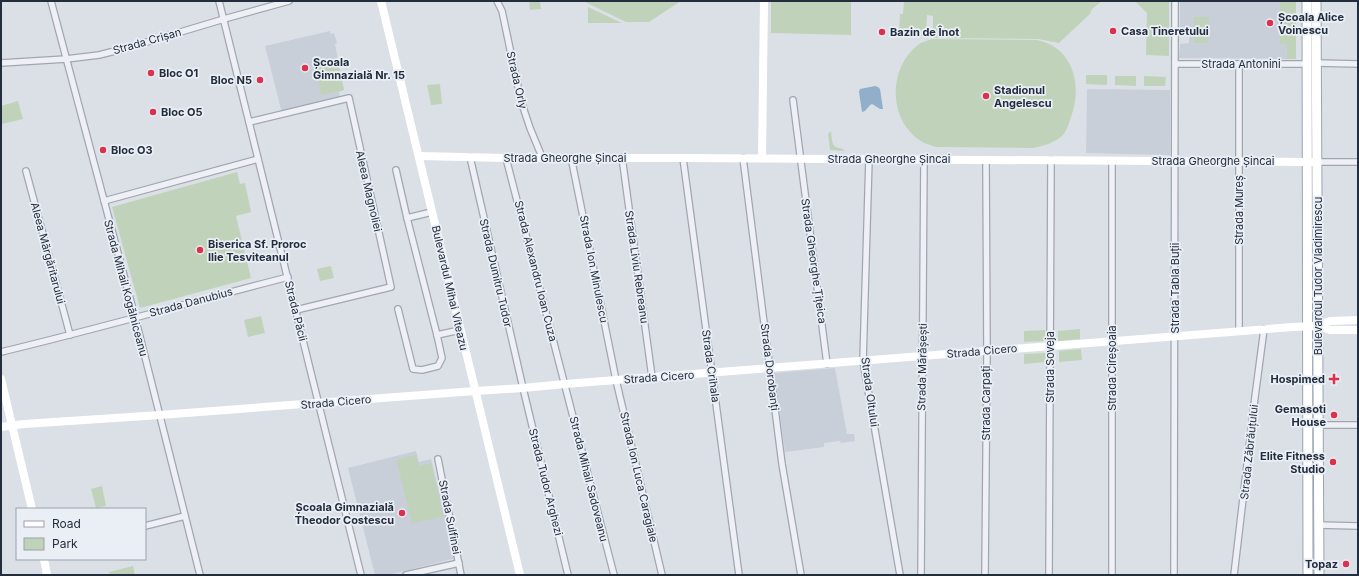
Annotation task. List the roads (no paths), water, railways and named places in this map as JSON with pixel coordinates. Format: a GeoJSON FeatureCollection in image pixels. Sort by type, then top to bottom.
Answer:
{"type":"FeatureCollection","features":[{"type":"Feature","properties":{"kind":"main road","name":"Bulevardul Tudor Vladimirescu"},"geometry":{"type":"LineString","coordinates":[[1306,1],[1308,575]]}},
{"type":"Feature","properties":{"kind":"main road","name":"Bulevardul Tudor Vladimirescu"},"geometry":{"type":"LineString","coordinates":[[1316,1],[1319,575]]}},
{"type":"Feature","properties":{"kind":"street","name":"Strada Mihail Kogălniceanu"},"geometry":{"type":"LineString","coordinates":[[51,1],[160,416],[200,575]]}},
{"type":"Feature","properties":{"kind":"street","name":"Strada Păcii"},"geometry":{"type":"LineString","coordinates":[[220,1],[361,575]]}},
{"type":"Feature","properties":{"kind":"street","name":"Strada Crișan"},"geometry":{"type":"LineString","coordinates":[[1,63],[66,59],[99,55],[289,1]]}},
{"type":"Feature","properties":{"kind":"street","name":"Bulevardul Mihai Viteazu"},"geometry":{"type":"LineString","coordinates":[[381,1],[520,575]]}},
{"type":"Feature","properties":{"kind":"street","name":"Strada Orly"},"geometry":{"type":"LineString","coordinates":[[497,1],[502,11],[523,110],[542,157]]}},
{"type":"Feature","properties":{"kind":"street"},"geometry":{"type":"LineString","coordinates":[[762,158],[764,1]]}},
{"type":"Feature","properties":{"kind":"street","name":"Strada Tabla Buții"},"geometry":{"type":"LineString","coordinates":[[1174,575],[1175,1]]}},
{"type":"Feature","properties":{"kind":"street"},"geometry":{"type":"LineString","coordinates":[[1316,63],[1358,64]]}},
{"type":"Feature","properties":{"kind":"street","name":"Strada Antonini"},"geometry":{"type":"LineString","coordinates":[[1175,64],[1306,64]]}},
{"type":"Feature","properties":{"kind":"street","name":"Strada Mureș"},"geometry":{"type":"LineString","coordinates":[[1239,64],[1239,331]]}},
{"type":"Feature","properties":{"kind":"street","name":"Aleea Magnoliei"},"geometry":{"type":"LineString","coordinates":[[250,122],[348,98],[391,287],[296,310]]}},
{"type":"Feature","properties":{"kind":"street","name":"Strada Gheorghe Țițeica"},"geometry":{"type":"LineString","coordinates":[[793,100],[827,364]]}},
{"type":"Feature","properties":{"kind":"street","name":"Strada Gheorghe Șincai"},"geometry":{"type":"LineString","coordinates":[[419,156],[506,158],[622,157],[1358,162]]}},
{"type":"Feature","properties":{"kind":"street","name":"Strada Dumitru Tudor"},"geometry":{"type":"LineString","coordinates":[[470,157],[523,388]]}},
{"type":"Feature","properties":{"kind":"street","name":"Strada Ion Minulescu"},"geometry":{"type":"LineString","coordinates":[[571,157],[616,380]]}},
{"type":"Feature","properties":{"kind":"street","name":"Strada Liviu Rebreanu"},"geometry":{"type":"LineString","coordinates":[[622,157],[652,377]]}},
{"type":"Feature","properties":{"kind":"street","name":"Strada Alexandru Ioan Cuza"},"geometry":{"type":"LineString","coordinates":[[506,158],[565,384]]}},
{"type":"Feature","properties":{"kind":"street","name":"Strada Crihala"},"geometry":{"type":"LineString","coordinates":[[683,158],[739,575]]}},
{"type":"Feature","properties":{"kind":"street","name":"Strada Dorobanți"},"geometry":{"type":"LineString","coordinates":[[743,158],[782,464],[801,575]]}},
{"type":"Feature","properties":{"kind":"street"},"geometry":{"type":"LineString","coordinates":[[104,201],[258,159]]}},
{"type":"Feature","properties":{"kind":"street","name":"Strada Oltului"},"geometry":{"type":"LineString","coordinates":[[869,159],[864,361],[900,575]]}},
{"type":"Feature","properties":{"kind":"street","name":"Strada Mărășești"},"geometry":{"type":"LineString","coordinates":[[921,575],[924,159]]}},
{"type":"Feature","properties":{"kind":"street","name":"Strada Carpați"},"geometry":{"type":"LineString","coordinates":[[985,575],[987,351],[986,160]]}},
{"type":"Feature","properties":{"kind":"street","name":"Strada Soveja"},"geometry":{"type":"LineString","coordinates":[[1049,575],[1051,160]]}},
{"type":"Feature","properties":{"kind":"street","name":"Strada Cireșoaia"},"geometry":{"type":"LineString","coordinates":[[1112,161],[1112,575]]}},
{"type":"Feature","properties":{"kind":"street"},"geometry":{"type":"LineString","coordinates":[[396,170],[442,358],[438,366],[422,370],[413,369],[398,309]]}},
{"type":"Feature","properties":{"kind":"street","name":"Aleea Mărgăritarului"},"geometry":{"type":"LineString","coordinates":[[26,171],[70,335]]}},
{"type":"Feature","properties":{"kind":"street"},"geometry":{"type":"LineString","coordinates":[[408,218],[432,212]]}},
{"type":"Feature","properties":{"kind":"street","name":"Strada Danubius"},"geometry":{"type":"LineString","coordinates":[[1,352],[288,277]]}},
{"type":"Feature","properties":{"kind":"street","name":"Strada Cicero"},"geometry":{"type":"LineString","coordinates":[[1317,326],[1330,321],[1358,320]]}},
{"type":"Feature","properties":{"kind":"street","name":"Strada Cicero"},"geometry":{"type":"LineString","coordinates":[[1,427],[523,388],[1264,329],[1317,326],[1330,330],[1358,330]]}},
{"type":"Feature","properties":{"kind":"street","name":"Strada Zăbrăuțului"},"geometry":{"type":"LineString","coordinates":[[1234,575],[1264,329]]}},
{"type":"Feature","properties":{"kind":"street"},"geometry":{"type":"LineString","coordinates":[[437,335],[460,330]]}},
{"type":"Feature","properties":{"kind":"street"},"geometry":{"type":"LineString","coordinates":[[1,378],[32,508]]}},
{"type":"Feature","properties":{"kind":"street","name":"Strada Ion Luca Caragiale"},"geometry":{"type":"LineString","coordinates":[[616,380],[662,575]]}},
{"type":"Feature","properties":{"kind":"street","name":"Strada Mihail Sadoveanu"},"geometry":{"type":"LineString","coordinates":[[565,384],[614,575]]}},
{"type":"Feature","properties":{"kind":"street","name":"Strada Tudor Arghezi"},"geometry":{"type":"LineString","coordinates":[[523,388],[568,575]]}},
{"type":"Feature","properties":{"kind":"street"},"geometry":{"type":"LineString","coordinates":[[1318,425],[1358,425]]}},
{"type":"Feature","properties":{"kind":"street","name":"Strada Sulfinei"},"geometry":{"type":"LineString","coordinates":[[438,459],[461,575]]}},
{"type":"Feature","properties":{"kind":"street"},"geometry":{"type":"LineString","coordinates":[[146,526],[185,516]]}},
{"type":"Feature","properties":{"kind":"street"},"geometry":{"type":"LineString","coordinates":[[1318,525],[1358,526]]}},
{"type":"Feature","properties":{"kind":"street"},"geometry":{"type":"LineString","coordinates":[[44,560],[47,575]]}},
{"type":"Feature","properties":{"kind":"street"},"geometry":{"type":"LineString","coordinates":[[406,575],[459,563]]}},
{"type":"Feature","properties":{"kind":"water"},"geometry":{"type":"Polygon","coordinates":[[[875,86],[880,89],[883,109],[880,109],[872,104],[862,112],[859,92],[860,89],[875,86]]]}},
{"type":"Feature","properties":{"kind":"place","name":"Școala Alice Voinescu"},"geometry":{"type":"Point","coordinates":[1270,23]}},
{"type":"Feature","properties":{"kind":"place","name":"Casa Tineretului"},"geometry":{"type":"Point","coordinates":[1113,31]}},
{"type":"Feature","properties":{"kind":"place","name":"Bazin de Înot"},"geometry":{"type":"Point","coordinates":[882,32]}},
{"type":"Feature","properties":{"kind":"place","name":"Școala Gimnazială Nr. 15"},"geometry":{"type":"Point","coordinates":[305,68]}},
{"type":"Feature","properties":{"kind":"place","name":"Bloc O1"},"geometry":{"type":"Point","coordinates":[151,73]}},
{"type":"Feature","properties":{"kind":"place","name":"Bloc N5"},"geometry":{"type":"Point","coordinates":[260,80]}},
{"type":"Feature","properties":{"kind":"place","name":"Stadionul Angelescu"},"geometry":{"type":"Point","coordinates":[986,96]}},
{"type":"Feature","properties":{"kind":"place","name":"Bloc O5"},"geometry":{"type":"Point","coordinates":[153,112]}},
{"type":"Feature","properties":{"kind":"place","name":"Bloc O3"},"geometry":{"type":"Point","coordinates":[103,150]}},
{"type":"Feature","properties":{"kind":"place","name":"Biserica Sf. Proroc Ilie Tesviteanul"},"geometry":{"type":"Point","coordinates":[200,250]}},
{"type":"Feature","properties":{"kind":"place","name":"Hospimed"},"geometry":{"type":"Point","coordinates":[1334,379]}},
{"type":"Feature","properties":{"kind":"place","name":"Gemasoti House"},"geometry":{"type":"Point","coordinates":[1334,415]}},
{"type":"Feature","properties":{"kind":"place","name":"Elite Fitness Studio"},"geometry":{"type":"Point","coordinates":[1333,462]}},
{"type":"Feature","properties":{"kind":"place","name":"Școala Gimnazială Theodor Costescu"},"geometry":{"type":"Point","coordinates":[402,513]}},
{"type":"Feature","properties":{"kind":"place","name":"Topaz"},"geometry":{"type":"Point","coordinates":[1346,564]}}]}
